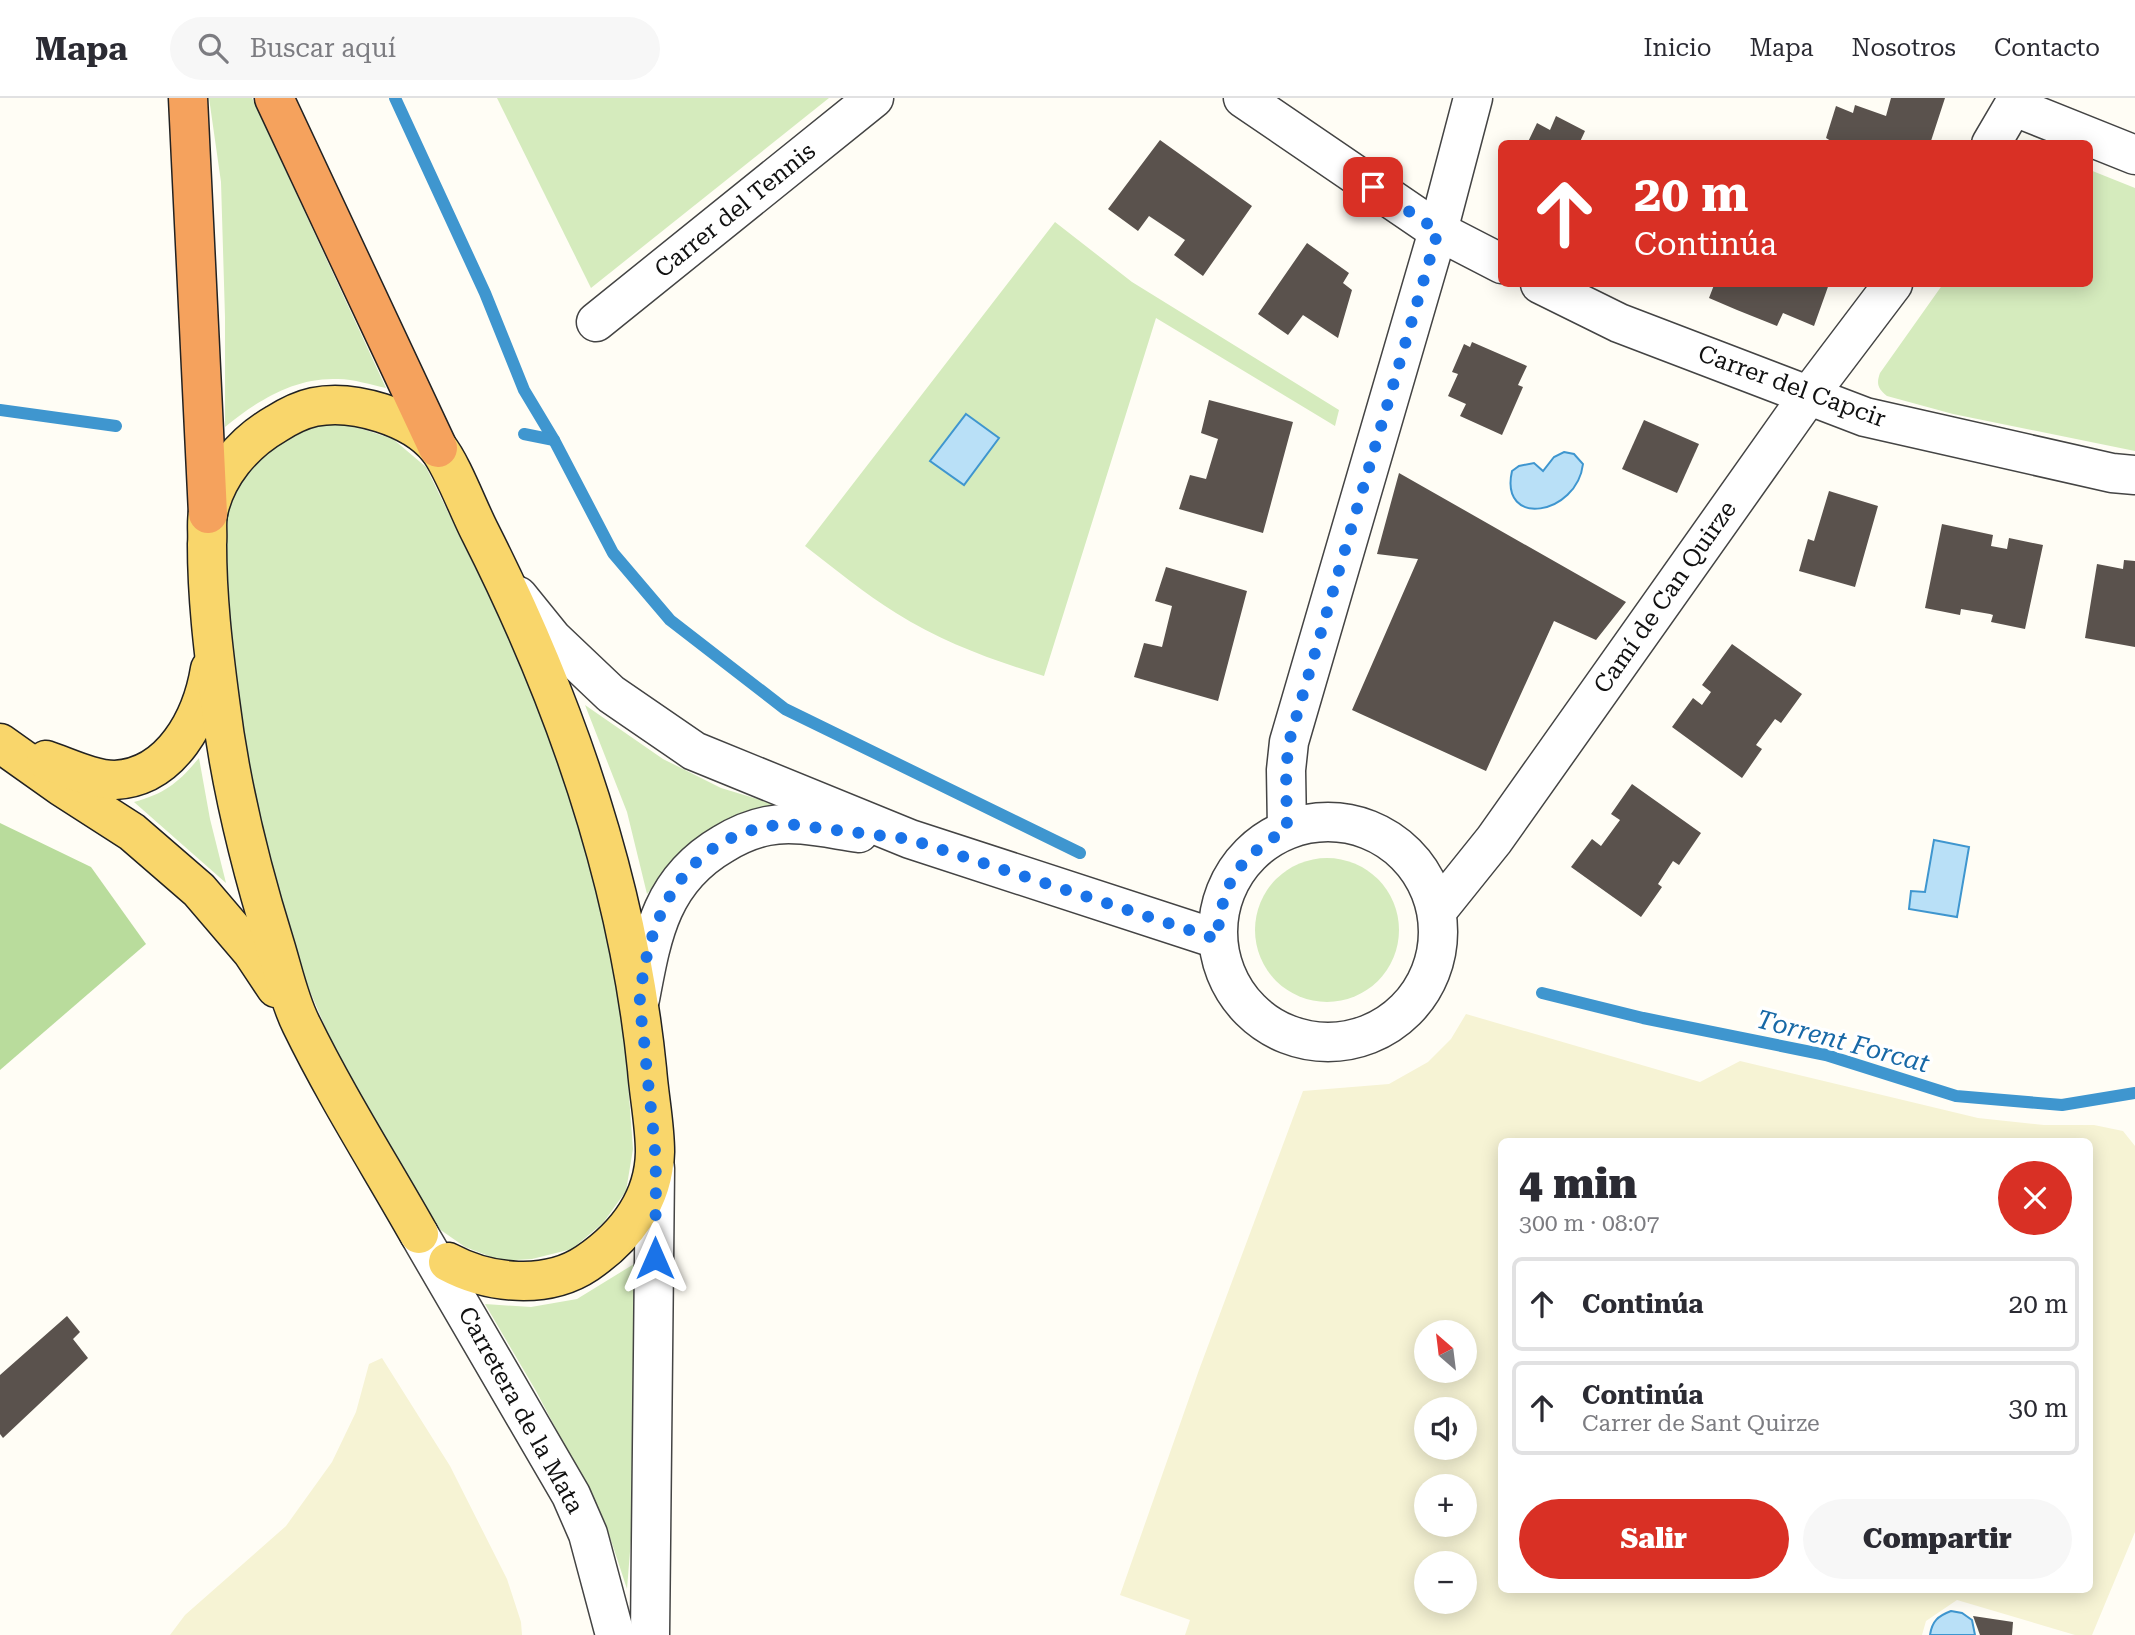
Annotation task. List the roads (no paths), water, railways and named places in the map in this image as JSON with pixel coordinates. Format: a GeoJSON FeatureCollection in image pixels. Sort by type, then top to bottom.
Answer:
{"type":"FeatureCollection","features":[{"type":"Feature","properties":{"kind":"highway"},"geometry":{"type":"LineString","coordinates":[[188,98],[208,514]]}},
{"type":"Feature","properties":{"kind":"highway"},"geometry":{"type":"LineString","coordinates":[[274,98],[438,448]]}},
{"type":"Feature","properties":{"kind":"main road"},"geometry":{"type":"LineString","coordinates":[[299,1021],[260,899],[236,801],[213,649],[207,581],[208,514],[222,477],[243,448],[289,416],[316,407],[355,408],[404,420],[438,448],[506,582],[552,689],[590,800],[620,899],[640,999],[655,1154],[646,1196],[616,1243],[574,1272],[547,1279],[523,1281],[468,1273],[448,1262]]}},
{"type":"Feature","properties":{"kind":"main road"},"geometry":{"type":"LineString","coordinates":[[1,744],[113,780],[137,775],[157,766],[178,747],[190,728],[203,702],[213,649]]}},
{"type":"Feature","properties":{"kind":"main road"},"geometry":{"type":"LineString","coordinates":[[1,744],[62,788],[132,832],[199,890],[252,952],[299,1021],[419,1234]]}},
{"type":"Feature","properties":{"kind":"street","name":"Carrer del Tennis"},"geometry":{"type":"LineString","coordinates":[[596,322],[874,98]]}},
{"type":"Feature","properties":{"kind":"street"},"geometry":{"type":"LineString","coordinates":[[1243,98],[1438,231],[1498,262]]}},
{"type":"Feature","properties":{"kind":"street"},"geometry":{"type":"LineString","coordinates":[[1287,829],[1286,770],[1289,742],[1438,231],[1473,98]]}},
{"type":"Feature","properties":{"kind":"street"},"geometry":{"type":"LineString","coordinates":[[1992,140],[2016,102],[2135,155]]}},
{"type":"Feature","properties":{"kind":"street","name":"Carrer del Capcir"},"geometry":{"type":"LineString","coordinates":[[1547,287],[1619,323],[1866,417],[2112,473],[2135,475]]}},
{"type":"Feature","properties":{"kind":"street","name":"Camí de Can Quirze"},"geometry":{"type":"LineString","coordinates":[[1437,911],[1494,840],[1809,395],[1891,287]]}},
{"type":"Feature","properties":{"kind":"street"},"geometry":{"type":"LineString","coordinates":[[506,582],[552,638],[611,694],[694,751],[909,839],[1217,939]]}},
{"type":"Feature","properties":{"kind":"street"},"geometry":{"type":"LineString","coordinates":[[1325,821],[1364,827],[1397,845],[1423,875],[1437,911],[1437,950],[1424,989],[1397,1018],[1362,1038],[1322,1043],[1283,1033],[1261,1019],[1250,1011],[1227,978],[1217,939],[1221,905],[1234,873],[1257,847],[1287,829],[1325,821]]}},
{"type":"Feature","properties":{"kind":"street"},"geometry":{"type":"LineString","coordinates":[[640,999],[650,948],[662,909],[679,878],[703,856],[736,836],[768,826],[787,824],[909,839]]}},
{"type":"Feature","properties":{"kind":"street"},"geometry":{"type":"LineString","coordinates":[[650,1635],[655,1154]]}},
{"type":"Feature","properties":{"kind":"street"},"geometry":{"type":"LineString","coordinates":[[419,1234],[448,1262]]}},
{"type":"Feature","properties":{"kind":"street","name":"Carretera de la Mata"},"geometry":{"type":"LineString","coordinates":[[419,1234],[509,1384],[571,1495],[588,1534],[615,1635]]}},
{"type":"Feature","properties":{"kind":"water"},"geometry":{"type":"Polygon","coordinates":[[[966,414],[999,438],[964,485],[930,461],[966,414]]]}},
{"type":"Feature","properties":{"kind":"water"},"geometry":{"type":"Polygon","coordinates":[[[1564,452],[1574,454],[1583,464],[1578,481],[1568,495],[1554,504],[1540,508],[1527,508],[1517,502],[1511,489],[1512,471],[1519,466],[1534,463],[1543,471],[1554,457],[1564,452]]]}},
{"type":"Feature","properties":{"kind":"water"},"geometry":{"type":"Polygon","coordinates":[[[1934,840],[1969,847],[1957,917],[1909,909],[1911,891],[1925,892],[1934,840]]]}},
{"type":"Feature","properties":{"kind":"water"},"geometry":{"type":"Polygon","coordinates":[[[1951,1611],[1962,1613],[1972,1620],[1975,1635],[1930,1635],[1936,1620],[1951,1611]]]}},
{"type":"Feature","properties":{"kind":"waterway"},"geometry":{"type":"LineString","coordinates":[[395,98],[485,293],[524,390],[554,440],[613,553],[670,620],[785,709],[1080,853]]}},
{"type":"Feature","properties":{"kind":"waterway"},"geometry":{"type":"LineString","coordinates":[[0,410],[116,426]]}},
{"type":"Feature","properties":{"kind":"waterway"},"geometry":{"type":"LineString","coordinates":[[524,434],[554,440]]}},
{"type":"Feature","properties":{"kind":"waterway","name":"Torrent Forcat"},"geometry":{"type":"LineString","coordinates":[[1542,993],[1643,1018],[1826,1055],[1956,1096],[2062,1105],[2135,1093]]}}]}
